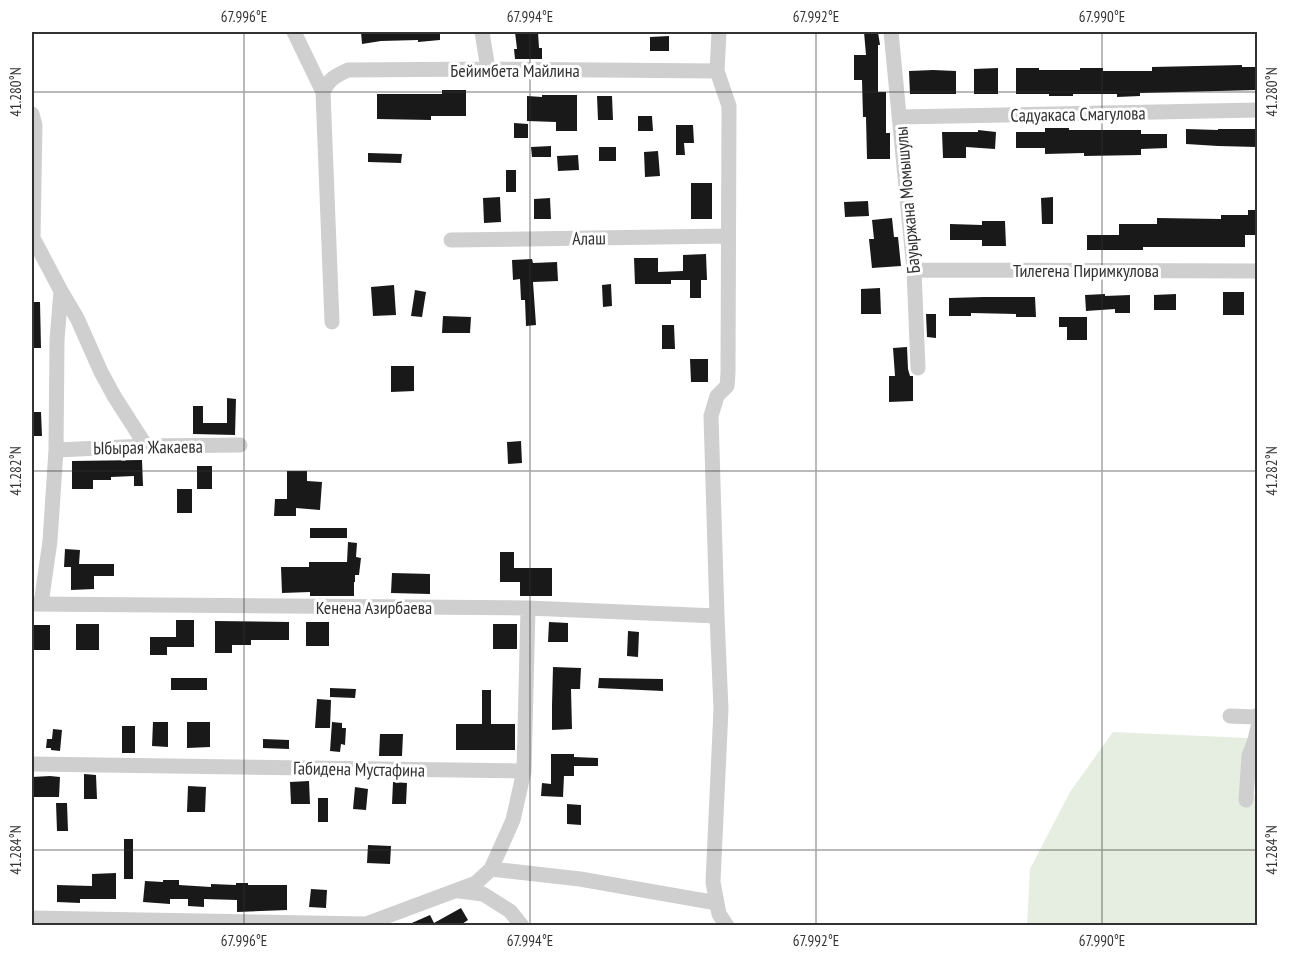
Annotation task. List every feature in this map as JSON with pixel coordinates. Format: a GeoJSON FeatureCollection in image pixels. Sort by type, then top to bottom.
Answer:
{"type":"FeatureCollection","features":[{"type":"Feature","properties":{"kind":"street"},"geometry":{"type":"LineString","coordinates":[[294,32],[323,92],[332,322]]}},
{"type":"Feature","properties":{"kind":"street"},"geometry":{"type":"LineString","coordinates":[[482,32],[488,69]]}},
{"type":"Feature","properties":{"kind":"street"},"geometry":{"type":"LineString","coordinates":[[719,32],[717,72],[729,106],[728,373],[727,386],[717,396],[711,416],[721,709],[713,882],[719,914],[727,926]]}},
{"type":"Feature","properties":{"kind":"street","name":"Бауыржана Момышулы"},"geometry":{"type":"LineString","coordinates":[[891,32],[914,270],[918,368]]}},
{"type":"Feature","properties":{"kind":"street","name":"Бейимбета Майлина"},"geometry":{"type":"LineString","coordinates":[[323,92],[327,82],[348,70],[717,72]]}},
{"type":"Feature","properties":{"kind":"street","name":"Садуакаса Смагулова"},"geometry":{"type":"LineString","coordinates":[[899,117],[1257,110]]}},
{"type":"Feature","properties":{"kind":"street"},"geometry":{"type":"LineString","coordinates":[[32,114],[35,126],[32,238],[77,318],[101,372],[146,446]]}},
{"type":"Feature","properties":{"kind":"street","name":"Алаш"},"geometry":{"type":"LineString","coordinates":[[451,240],[728,236]]}},
{"type":"Feature","properties":{"kind":"street","name":"Тилегена Пиримкулова"},"geometry":{"type":"LineString","coordinates":[[914,270],[1257,271]]}},
{"type":"Feature","properties":{"kind":"street"},"geometry":{"type":"LineString","coordinates":[[36,604],[50,541],[56,450],[57,340],[61,291]]}},
{"type":"Feature","properties":{"kind":"street","name":"Ыбырая Жакаева"},"geometry":{"type":"LineString","coordinates":[[56,450],[240,445]]}},
{"type":"Feature","properties":{"kind":"street","name":"Кенена Азирбаева"},"geometry":{"type":"LineString","coordinates":[[36,604],[528,608],[717,616]]}},
{"type":"Feature","properties":{"kind":"street"},"geometry":{"type":"LineString","coordinates":[[32,918],[366,924],[476,883],[490,869],[513,820],[524,771],[528,608]]}},
{"type":"Feature","properties":{"kind":"street"},"geometry":{"type":"LineString","coordinates":[[1230,716],[1255,717],[1257,715]]}},
{"type":"Feature","properties":{"kind":"street"},"geometry":{"type":"LineString","coordinates":[[1246,800],[1249,756],[1257,727]]}},
{"type":"Feature","properties":{"kind":"street","name":"Габидена Мустафина"},"geometry":{"type":"LineString","coordinates":[[32,764],[524,771]]}},
{"type":"Feature","properties":{"kind":"street"},"geometry":{"type":"LineString","coordinates":[[490,869],[580,879],[717,903]]}},
{"type":"Feature","properties":{"kind":"street"},"geometry":{"type":"LineString","coordinates":[[457,890],[483,894],[510,911],[522,926]]}},
{"type":"Feature","properties":{"kind":"shaded area"},"geometry":{"type":"Polygon","coordinates":[[[1113,732],[1248,738],[1243,796],[1257,795],[1257,925],[1027,926],[1030,869],[1070,792],[1113,732]]]}},
{"type":"Feature","properties":{"kind":"building"},"geometry":{"type":"Polygon","coordinates":[[[361,32],[440,32],[440,40],[381,41],[362,44],[361,32]]]}},
{"type":"Feature","properties":{"kind":"building"},"geometry":{"type":"Polygon","coordinates":[[[515,32],[538,32],[542,59],[515,59],[514,49],[517,49],[515,32]]]}},
{"type":"Feature","properties":{"kind":"building"},"geometry":{"type":"Polygon","coordinates":[[[864,32],[878,32],[880,45],[878,45],[878,92],[886,92],[886,133],[890,133],[890,159],[867,159],[862,80],[854,80],[854,55],[866,55],[864,32]]]}},
{"type":"Feature","properties":{"kind":"building"},"geometry":{"type":"Polygon","coordinates":[[[669,36],[669,51],[650,51],[650,37],[669,36]]]}},
{"type":"Feature","properties":{"kind":"building"},"geometry":{"type":"Polygon","coordinates":[[[1242,65],[1242,67],[1257,67],[1257,90],[1140,93],[1140,96],[1117,97],[1117,94],[1049,96],[1049,94],[1016,94],[1016,68],[1080,70],[1080,68],[1103,68],[1103,71],[1152,71],[1152,67],[1242,65]]]}},
{"type":"Feature","properties":{"kind":"building"},"geometry":{"type":"Polygon","coordinates":[[[998,68],[998,94],[974,94],[974,69],[998,68]]]}},
{"type":"Feature","properties":{"kind":"building"},"geometry":{"type":"Polygon","coordinates":[[[909,71],[956,71],[956,94],[910,94],[909,71]]]}},
{"type":"Feature","properties":{"kind":"building"},"geometry":{"type":"Polygon","coordinates":[[[442,90],[466,90],[466,116],[431,116],[431,120],[377,119],[377,94],[442,94],[442,90]]]}},
{"type":"Feature","properties":{"kind":"building"},"geometry":{"type":"Polygon","coordinates":[[[542,95],[577,95],[577,131],[556,131],[556,122],[527,121],[527,96],[542,97],[542,95]]]}},
{"type":"Feature","properties":{"kind":"building"},"geometry":{"type":"Polygon","coordinates":[[[597,96],[612,96],[613,120],[598,120],[597,96]]]}},
{"type":"Feature","properties":{"kind":"building"},"geometry":{"type":"Polygon","coordinates":[[[638,116],[652,116],[653,131],[638,131],[638,116]]]}},
{"type":"Feature","properties":{"kind":"building"},"geometry":{"type":"Polygon","coordinates":[[[514,123],[528,124],[528,138],[514,138],[514,123]]]}},
{"type":"Feature","properties":{"kind":"building"},"geometry":{"type":"Polygon","coordinates":[[[676,125],[693,125],[694,143],[684,143],[685,155],[676,155],[676,125]]]}},
{"type":"Feature","properties":{"kind":"building"},"geometry":{"type":"Polygon","coordinates":[[[1045,128],[1141,130],[1141,134],[1167,134],[1167,148],[1141,149],[1141,155],[1084,156],[1084,153],[1045,154],[1045,148],[1016,148],[1016,132],[1045,132],[1045,128]]]}},
{"type":"Feature","properties":{"kind":"building"},"geometry":{"type":"Polygon","coordinates":[[[1186,129],[1257,129],[1257,147],[1186,144],[1186,129]]]}},
{"type":"Feature","properties":{"kind":"building"},"geometry":{"type":"Polygon","coordinates":[[[978,130],[996,132],[995,149],[966,147],[966,158],[943,158],[942,132],[978,132],[978,130]]]}},
{"type":"Feature","properties":{"kind":"building"},"geometry":{"type":"Polygon","coordinates":[[[551,146],[551,157],[532,157],[531,147],[551,146]]]}},
{"type":"Feature","properties":{"kind":"building"},"geometry":{"type":"Polygon","coordinates":[[[599,147],[616,147],[616,161],[599,161],[599,147]]]}},
{"type":"Feature","properties":{"kind":"building"},"geometry":{"type":"Polygon","coordinates":[[[658,151],[660,176],[645,177],[644,152],[658,151]]]}},
{"type":"Feature","properties":{"kind":"building"},"geometry":{"type":"Polygon","coordinates":[[[368,153],[402,154],[401,163],[368,162],[368,153]]]}},
{"type":"Feature","properties":{"kind":"building"},"geometry":{"type":"Polygon","coordinates":[[[578,155],[579,170],[558,171],[557,156],[578,155]]]}},
{"type":"Feature","properties":{"kind":"building"},"geometry":{"type":"Polygon","coordinates":[[[506,170],[516,170],[516,192],[506,192],[506,170]]]}},
{"type":"Feature","properties":{"kind":"building"},"geometry":{"type":"Polygon","coordinates":[[[691,183],[712,183],[712,219],[691,219],[691,183]]]}},
{"type":"Feature","properties":{"kind":"building"},"geometry":{"type":"Polygon","coordinates":[[[500,197],[501,222],[484,223],[483,198],[500,197]]]}},
{"type":"Feature","properties":{"kind":"building"},"geometry":{"type":"Polygon","coordinates":[[[1053,197],[1053,224],[1042,224],[1041,198],[1053,197]]]}},
{"type":"Feature","properties":{"kind":"building"},"geometry":{"type":"Polygon","coordinates":[[[550,198],[551,219],[534,219],[534,199],[550,198]]]}},
{"type":"Feature","properties":{"kind":"building"},"geometry":{"type":"Polygon","coordinates":[[[868,201],[869,216],[845,217],[844,202],[868,201]]]}},
{"type":"Feature","properties":{"kind":"building"},"geometry":{"type":"Polygon","coordinates":[[[1248,210],[1257,210],[1257,235],[1245,235],[1245,247],[1143,247],[1143,250],[1087,250],[1087,235],[1119,235],[1119,224],[1157,224],[1157,218],[1221,219],[1221,215],[1248,215],[1248,210]]]}},
{"type":"Feature","properties":{"kind":"building"},"geometry":{"type":"Polygon","coordinates":[[[892,218],[894,237],[898,237],[901,266],[872,268],[869,239],[874,239],[872,220],[892,218]]]}},
{"type":"Feature","properties":{"kind":"building"},"geometry":{"type":"Polygon","coordinates":[[[982,221],[1005,221],[1006,246],[982,246],[982,240],[950,240],[950,224],[982,225],[982,221]]]}},
{"type":"Feature","properties":{"kind":"building"},"geometry":{"type":"Polygon","coordinates":[[[706,254],[707,280],[701,280],[701,298],[690,298],[690,280],[671,280],[671,284],[635,284],[634,258],[658,258],[658,272],[683,271],[683,255],[706,254]]]}},
{"type":"Feature","properties":{"kind":"building"},"geometry":{"type":"Polygon","coordinates":[[[532,259],[533,263],[557,262],[558,281],[533,282],[536,325],[526,326],[525,300],[521,300],[520,279],[513,280],[512,260],[532,259]]]}},
{"type":"Feature","properties":{"kind":"building"},"geometry":{"type":"Polygon","coordinates":[[[611,284],[612,306],[603,307],[602,285],[611,284]]]}},
{"type":"Feature","properties":{"kind":"building"},"geometry":{"type":"Polygon","coordinates":[[[394,285],[396,315],[373,316],[371,287],[394,285]]]}},
{"type":"Feature","properties":{"kind":"building"},"geometry":{"type":"Polygon","coordinates":[[[880,288],[881,314],[861,314],[861,289],[880,288]]]}},
{"type":"Feature","properties":{"kind":"building"},"geometry":{"type":"Polygon","coordinates":[[[415,290],[426,292],[422,317],[411,316],[415,290]]]}},
{"type":"Feature","properties":{"kind":"building"},"geometry":{"type":"Polygon","coordinates":[[[1223,292],[1244,292],[1244,315],[1223,315],[1223,292]]]}},
{"type":"Feature","properties":{"kind":"building"},"geometry":{"type":"Polygon","coordinates":[[[1105,294],[1105,296],[1130,295],[1130,313],[1115,313],[1115,309],[1086,311],[1085,295],[1105,294]]]}},
{"type":"Feature","properties":{"kind":"building"},"geometry":{"type":"Polygon","coordinates":[[[1176,294],[1176,310],[1154,310],[1154,295],[1176,294]]]}},
{"type":"Feature","properties":{"kind":"building"},"geometry":{"type":"Polygon","coordinates":[[[1035,297],[1036,317],[971,313],[971,316],[949,316],[949,298],[1035,297]]]}},
{"type":"Feature","properties":{"kind":"building"},"geometry":{"type":"Polygon","coordinates":[[[32,302],[40,302],[41,348],[32,348],[32,302]]]}},
{"type":"Feature","properties":{"kind":"building"},"geometry":{"type":"Polygon","coordinates":[[[926,314],[936,314],[936,338],[927,337],[926,314]]]}},
{"type":"Feature","properties":{"kind":"building"},"geometry":{"type":"Polygon","coordinates":[[[443,316],[471,317],[470,333],[442,333],[443,316]]]}},
{"type":"Feature","properties":{"kind":"building"},"geometry":{"type":"Polygon","coordinates":[[[1059,317],[1087,317],[1087,340],[1067,340],[1067,327],[1059,327],[1059,317]]]}},
{"type":"Feature","properties":{"kind":"building"},"geometry":{"type":"Polygon","coordinates":[[[662,325],[674,325],[675,349],[662,349],[662,325]]]}},
{"type":"Feature","properties":{"kind":"building"},"geometry":{"type":"Polygon","coordinates":[[[907,347],[908,369],[910,376],[913,376],[913,401],[889,402],[889,376],[895,376],[893,348],[907,347]]]}},
{"type":"Feature","properties":{"kind":"building"},"geometry":{"type":"Polygon","coordinates":[[[690,359],[708,359],[708,382],[691,382],[690,359]]]}},
{"type":"Feature","properties":{"kind":"building"},"geometry":{"type":"Polygon","coordinates":[[[391,366],[414,366],[414,391],[391,392],[391,366]]]}},
{"type":"Feature","properties":{"kind":"building"},"geometry":{"type":"Polygon","coordinates":[[[227,398],[236,399],[235,435],[193,434],[193,406],[203,406],[203,423],[227,423],[227,398]]]}},
{"type":"Feature","properties":{"kind":"building"},"geometry":{"type":"Polygon","coordinates":[[[32,412],[41,412],[42,436],[32,436],[32,412]]]}},
{"type":"Feature","properties":{"kind":"building"},"geometry":{"type":"Polygon","coordinates":[[[521,441],[522,463],[508,464],[507,442],[521,441]]]}},
{"type":"Feature","properties":{"kind":"building"},"geometry":{"type":"Polygon","coordinates":[[[142,460],[143,486],[134,486],[134,476],[93,480],[93,489],[72,489],[72,461],[142,460]]]}},
{"type":"Feature","properties":{"kind":"building"},"geometry":{"type":"Polygon","coordinates":[[[197,466],[212,466],[212,489],[197,489],[197,466]]]}},
{"type":"Feature","properties":{"kind":"building"},"geometry":{"type":"Polygon","coordinates":[[[287,471],[307,471],[307,481],[322,482],[320,510],[296,508],[296,516],[274,516],[275,499],[287,499],[287,471]]]}},
{"type":"Feature","properties":{"kind":"building"},"geometry":{"type":"Polygon","coordinates":[[[177,489],[192,489],[192,513],[177,513],[177,489]]]}},
{"type":"Feature","properties":{"kind":"building"},"geometry":{"type":"Polygon","coordinates":[[[310,528],[347,528],[347,538],[310,538],[310,528]]]}},
{"type":"Feature","properties":{"kind":"building"},"geometry":{"type":"Polygon","coordinates":[[[348,542],[357,543],[356,557],[361,558],[359,575],[355,575],[354,596],[310,596],[310,592],[282,593],[281,567],[309,567],[309,562],[347,562],[348,542]]]}},
{"type":"Feature","properties":{"kind":"building"},"geometry":{"type":"Polygon","coordinates":[[[65,549],[80,550],[79,564],[114,564],[114,576],[94,576],[94,589],[71,590],[71,567],[64,567],[65,549]]]}},
{"type":"Feature","properties":{"kind":"building"},"geometry":{"type":"Polygon","coordinates":[[[500,552],[514,552],[514,568],[552,568],[552,596],[520,596],[520,582],[500,582],[500,552]]]}},
{"type":"Feature","properties":{"kind":"building"},"geometry":{"type":"Polygon","coordinates":[[[392,573],[430,574],[430,594],[391,593],[392,573]]]}},
{"type":"Feature","properties":{"kind":"building"},"geometry":{"type":"Polygon","coordinates":[[[176,620],[194,620],[194,647],[167,647],[167,655],[150,655],[150,637],[176,637],[176,620]]]}},
{"type":"Feature","properties":{"kind":"building"},"geometry":{"type":"Polygon","coordinates":[[[215,621],[289,622],[289,640],[251,640],[251,645],[232,645],[232,653],[215,653],[215,621]]]}},
{"type":"Feature","properties":{"kind":"building"},"geometry":{"type":"Polygon","coordinates":[[[306,622],[329,622],[329,646],[306,646],[306,622]]]}},
{"type":"Feature","properties":{"kind":"building"},"geometry":{"type":"Polygon","coordinates":[[[549,622],[568,623],[568,642],[548,642],[549,622]]]}},
{"type":"Feature","properties":{"kind":"building"},"geometry":{"type":"Polygon","coordinates":[[[76,624],[99,624],[99,650],[76,650],[76,624]]]}},
{"type":"Feature","properties":{"kind":"building"},"geometry":{"type":"Polygon","coordinates":[[[493,624],[517,624],[517,649],[493,649],[493,624]]]}},
{"type":"Feature","properties":{"kind":"building"},"geometry":{"type":"Polygon","coordinates":[[[32,625],[50,625],[50,650],[32,650],[32,625]]]}},
{"type":"Feature","properties":{"kind":"building"},"geometry":{"type":"Polygon","coordinates":[[[628,631],[639,632],[638,657],[627,656],[628,631]]]}},
{"type":"Feature","properties":{"kind":"building"},"geometry":{"type":"Polygon","coordinates":[[[553,667],[581,668],[580,689],[571,689],[572,729],[552,730],[553,667]]]}},
{"type":"Feature","properties":{"kind":"building"},"geometry":{"type":"Polygon","coordinates":[[[171,678],[207,678],[207,690],[171,690],[171,678]]]}},
{"type":"Feature","properties":{"kind":"building"},"geometry":{"type":"Polygon","coordinates":[[[599,678],[663,679],[663,691],[598,688],[599,678]]]}},
{"type":"Feature","properties":{"kind":"building"},"geometry":{"type":"Polygon","coordinates":[[[330,688],[356,689],[355,698],[330,697],[330,688]]]}},
{"type":"Feature","properties":{"kind":"building"},"geometry":{"type":"Polygon","coordinates":[[[482,690],[491,690],[491,724],[515,724],[515,750],[456,750],[456,724],[482,724],[482,690]]]}},
{"type":"Feature","properties":{"kind":"building"},"geometry":{"type":"Polygon","coordinates":[[[317,699],[331,700],[330,728],[315,728],[317,699]]]}},
{"type":"Feature","properties":{"kind":"building"},"geometry":{"type":"Polygon","coordinates":[[[153,722],[168,722],[168,747],[152,746],[153,722]]]}},
{"type":"Feature","properties":{"kind":"building"},"geometry":{"type":"Polygon","coordinates":[[[187,722],[210,722],[210,747],[187,748],[187,722]]]}},
{"type":"Feature","properties":{"kind":"building"},"geometry":{"type":"Polygon","coordinates":[[[332,722],[342,723],[342,728],[346,728],[345,745],[341,744],[340,752],[330,751],[332,722]]]}},
{"type":"Feature","properties":{"kind":"building"},"geometry":{"type":"Polygon","coordinates":[[[122,726],[135,726],[135,753],[122,753],[122,726]]]}},
{"type":"Feature","properties":{"kind":"building"},"geometry":{"type":"Polygon","coordinates":[[[53,729],[62,730],[60,751],[46,748],[47,739],[52,739],[53,729]]]}},
{"type":"Feature","properties":{"kind":"building"},"geometry":{"type":"Polygon","coordinates":[[[380,734],[403,734],[402,756],[379,756],[380,734]]]}},
{"type":"Feature","properties":{"kind":"building"},"geometry":{"type":"Polygon","coordinates":[[[263,739],[289,740],[289,749],[263,748],[263,739]]]}},
{"type":"Feature","properties":{"kind":"building"},"geometry":{"type":"Polygon","coordinates":[[[551,754],[574,754],[574,757],[598,758],[598,766],[574,766],[574,776],[564,776],[563,797],[541,796],[542,783],[551,784],[551,754]]]}},
{"type":"Feature","properties":{"kind":"building"},"geometry":{"type":"Polygon","coordinates":[[[84,774],[96,775],[97,799],[84,799],[84,774]]]}},
{"type":"Feature","properties":{"kind":"building"},"geometry":{"type":"Polygon","coordinates":[[[32,777],[60,777],[59,797],[32,797],[32,777]]]}},
{"type":"Feature","properties":{"kind":"building"},"geometry":{"type":"Polygon","coordinates":[[[309,781],[310,804],[291,804],[290,782],[309,781]]]}},
{"type":"Feature","properties":{"kind":"building"},"geometry":{"type":"Polygon","coordinates":[[[393,782],[407,783],[406,804],[392,804],[393,782]]]}},
{"type":"Feature","properties":{"kind":"building"},"geometry":{"type":"Polygon","coordinates":[[[188,786],[206,787],[205,812],[187,812],[188,786]]]}},
{"type":"Feature","properties":{"kind":"building"},"geometry":{"type":"Polygon","coordinates":[[[355,787],[368,789],[366,810],[353,809],[355,787]]]}},
{"type":"Feature","properties":{"kind":"building"},"geometry":{"type":"Polygon","coordinates":[[[318,798],[328,798],[328,822],[318,822],[318,798]]]}},
{"type":"Feature","properties":{"kind":"building"},"geometry":{"type":"Polygon","coordinates":[[[56,803],[67,803],[68,831],[57,831],[56,803]]]}},
{"type":"Feature","properties":{"kind":"building"},"geometry":{"type":"Polygon","coordinates":[[[567,804],[581,805],[581,825],[567,824],[567,804]]]}},
{"type":"Feature","properties":{"kind":"building"},"geometry":{"type":"Polygon","coordinates":[[[124,839],[133,839],[133,879],[124,879],[124,839]]]}},
{"type":"Feature","properties":{"kind":"building"},"geometry":{"type":"Polygon","coordinates":[[[368,845],[391,846],[390,864],[367,863],[368,845]]]}},
{"type":"Feature","properties":{"kind":"building"},"geometry":{"type":"Polygon","coordinates":[[[116,873],[116,899],[80,899],[80,903],[57,902],[57,885],[92,886],[92,874],[116,873]]]}},
{"type":"Feature","properties":{"kind":"building"},"geometry":{"type":"Polygon","coordinates":[[[163,880],[179,880],[179,885],[211,887],[211,884],[236,885],[236,883],[287,885],[287,910],[237,912],[237,900],[204,899],[204,907],[188,906],[188,899],[170,899],[170,904],[143,902],[145,881],[163,882],[163,880]]]}},
{"type":"Feature","properties":{"kind":"building"},"geometry":{"type":"Polygon","coordinates":[[[311,889],[327,890],[326,908],[309,907],[311,889]]]}},
{"type":"Feature","properties":{"kind":"building"},"geometry":{"type":"Polygon","coordinates":[[[461,908],[468,920],[459,926],[405,926],[430,915],[434,923],[461,908]]]}}]}
